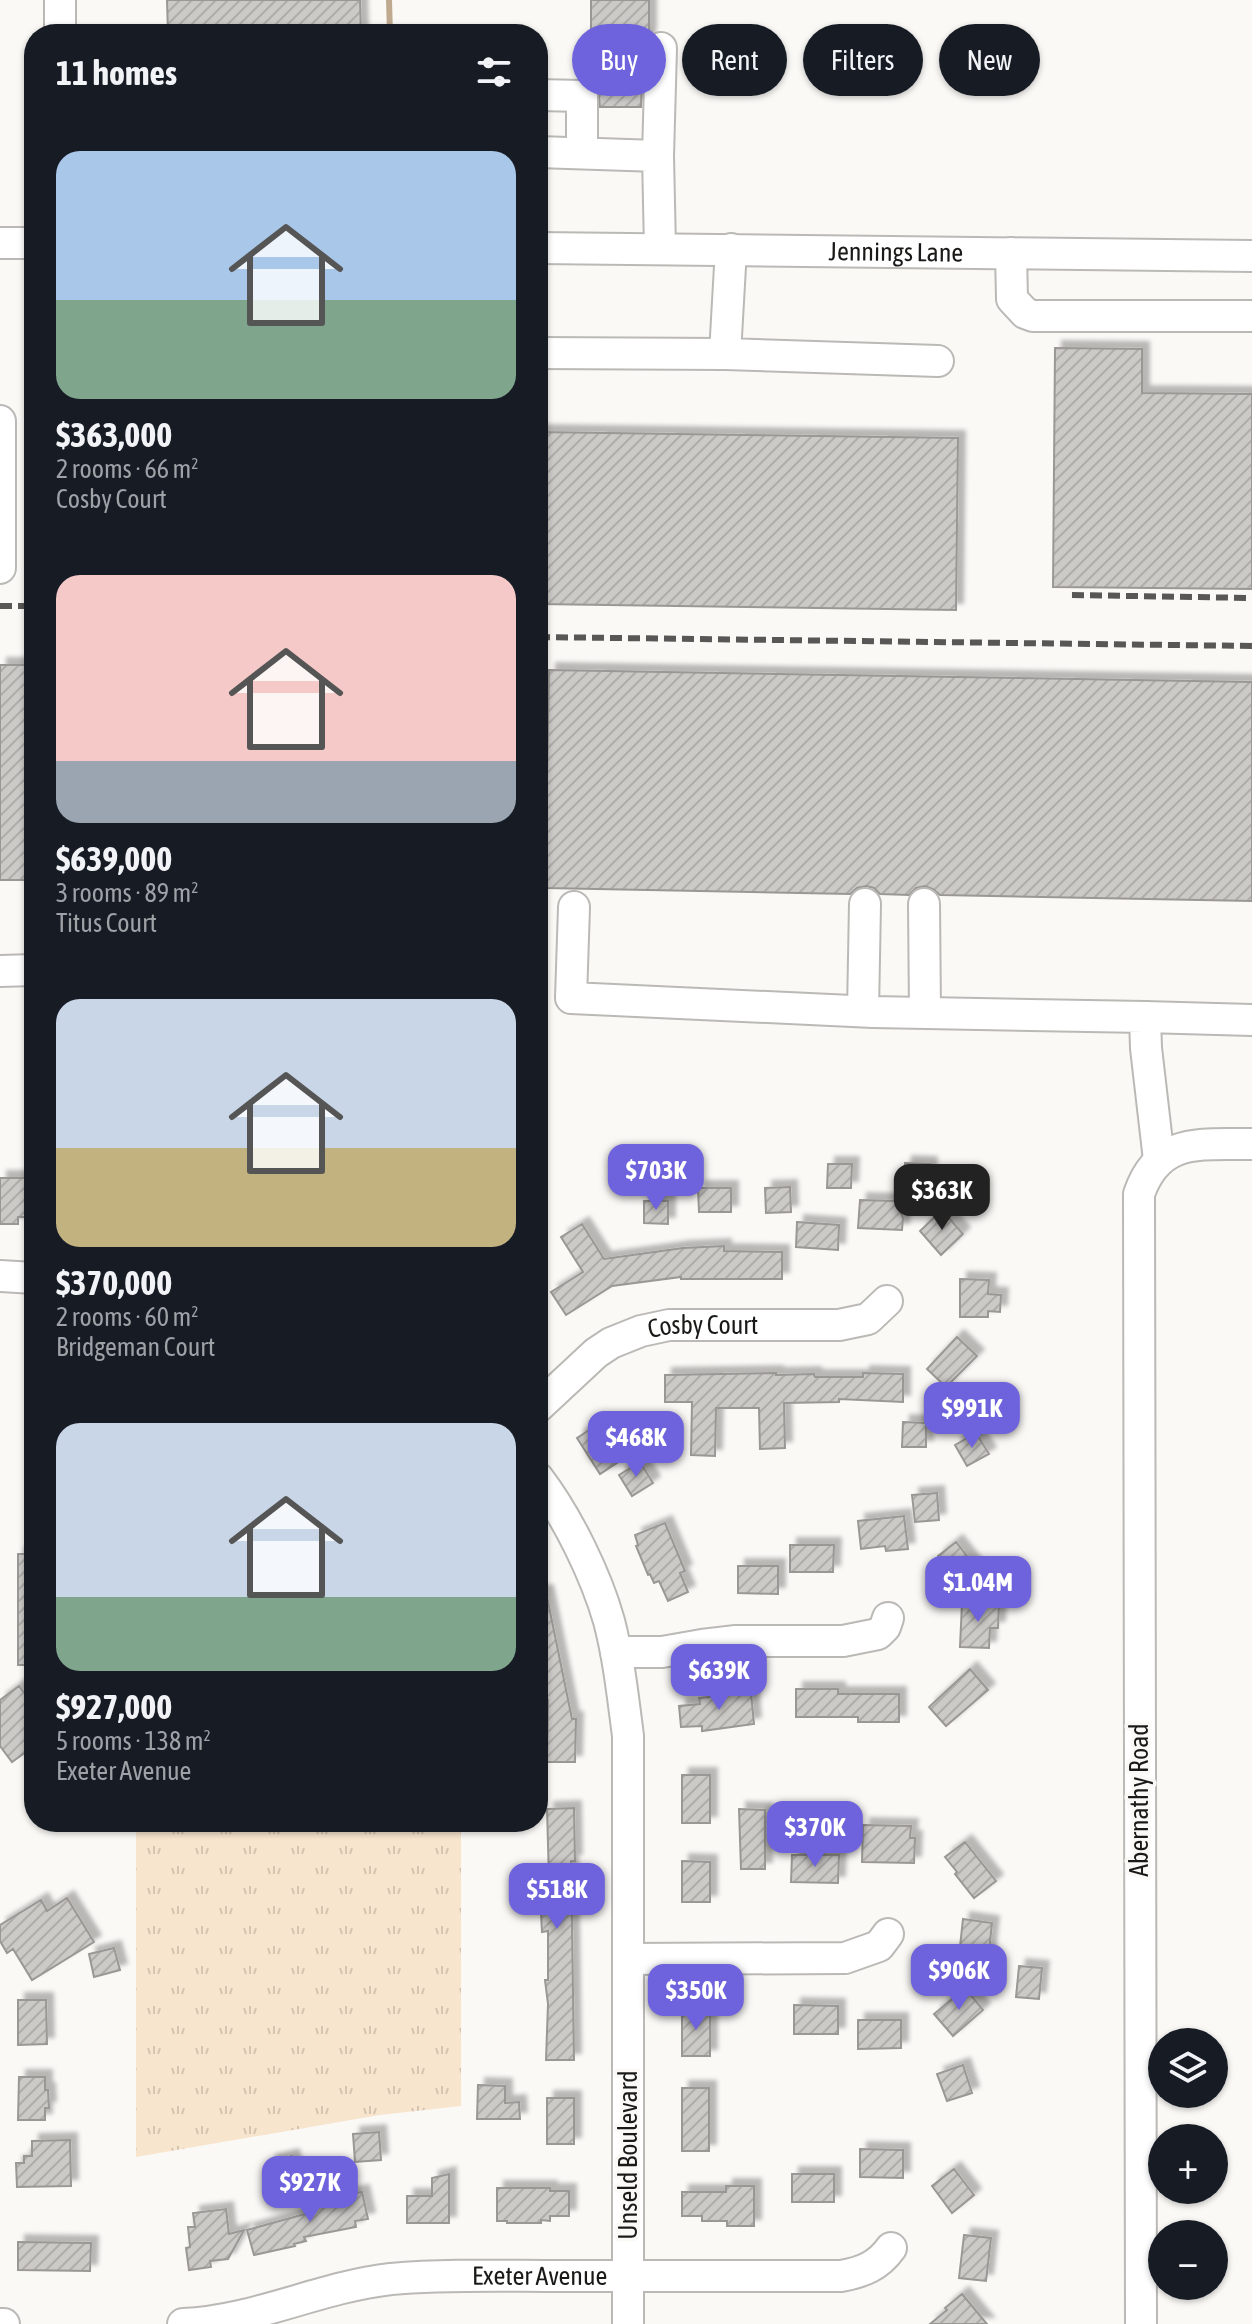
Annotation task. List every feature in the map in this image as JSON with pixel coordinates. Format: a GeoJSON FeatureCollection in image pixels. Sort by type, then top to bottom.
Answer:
{"type":"FeatureCollection","features":[{"type":"Feature","properties":{"kind":"street"},"geometry":{"type":"LineString","coordinates":[[60,0],[60,24]]}},
{"type":"Feature","properties":{"kind":"street"},"geometry":{"type":"LineString","coordinates":[[548,95],[582,96],[582,153]]}},
{"type":"Feature","properties":{"kind":"street"},"geometry":{"type":"LineString","coordinates":[[660,96],[660,249]]}},
{"type":"Feature","properties":{"kind":"street"},"geometry":{"type":"LineString","coordinates":[[548,152],[658,156]]}},
{"type":"Feature","properties":{"kind":"street"},"geometry":{"type":"LineString","coordinates":[[0,243],[24,243]]}},
{"type":"Feature","properties":{"kind":"street","name":"Jennings Lane"},"geometry":{"type":"LineString","coordinates":[[548,248],[1252,256]]}},
{"type":"Feature","properties":{"kind":"street"},"geometry":{"type":"LineString","coordinates":[[725,354],[731,249]]}},
{"type":"Feature","properties":{"kind":"street"},"geometry":{"type":"LineString","coordinates":[[1011,253],[1012,299],[1025,313],[1033,316],[1252,316]]}},
{"type":"Feature","properties":{"kind":"street"},"geometry":{"type":"LineString","coordinates":[[548,353],[725,354],[938,361]]}},
{"type":"Feature","properties":{"kind":"street"},"geometry":{"type":"LineString","coordinates":[[0,421],[0,568]]}},
{"type":"Feature","properties":{"kind":"street"},"geometry":{"type":"LineString","coordinates":[[863,1011],[865,904]]}},
{"type":"Feature","properties":{"kind":"street"},"geometry":{"type":"LineString","coordinates":[[924,904],[925,1012]]}},
{"type":"Feature","properties":{"kind":"street"},"geometry":{"type":"LineString","coordinates":[[574,907],[571,998],[863,1011],[1252,1020]]}},
{"type":"Feature","properties":{"kind":"street"},"geometry":{"type":"LineString","coordinates":[[0,971],[24,970]]}},
{"type":"Feature","properties":{"kind":"street"},"geometry":{"type":"LineString","coordinates":[[1145,1017],[1159,1160],[1180,1147],[1190,1145],[1252,1144]]}},
{"type":"Feature","properties":{"kind":"street","name":"Abernathy Road"},"geometry":{"type":"LineString","coordinates":[[1141,2324],[1137,1277],[1139,1194],[1144,1180],[1159,1160]]}},
{"type":"Feature","properties":{"kind":"street"},"geometry":{"type":"LineString","coordinates":[[0,1276],[24,1277]]}},
{"type":"Feature","properties":{"kind":"street","name":"Cosby Court"},"geometry":{"type":"LineString","coordinates":[[548,1398],[596,1353],[641,1331],[669,1325],[839,1325],[868,1319],[887,1301]]}},
{"type":"Feature","properties":{"kind":"street","name":"Unseld Boulevard"},"geometry":{"type":"LineString","coordinates":[[548,1491],[582,1552],[608,1618],[628,1736],[628,2324]]}},
{"type":"Feature","properties":{"kind":"street"},"geometry":{"type":"LineString","coordinates":[[616,1652],[662,1652],[736,1641],[843,1641],[878,1634],[888,1618]]}},
{"type":"Feature","properties":{"kind":"street"},"geometry":{"type":"LineString","coordinates":[[628,1959],[845,1958],[879,1946],[888,1934]]}},
{"type":"Feature","properties":{"kind":"street","name":"Exeter Avenue"},"geometry":{"type":"LineString","coordinates":[[183,2324],[206,2323],[262,2312],[324,2293],[389,2279],[454,2276],[841,2276],[873,2266],[891,2248]]}},
{"type":"Feature","properties":{"kind":"green space"},"geometry":{"type":"Polygon","coordinates":[[[136,1832],[461,1832],[461,2106],[380,2115],[136,2157],[136,1832]]]}},
{"type":"Feature","properties":{"kind":"building"},"geometry":{"type":"Polygon","coordinates":[[[167,0],[360,0],[361,24],[168,24],[167,0]]]}},
{"type":"Feature","properties":{"kind":"building"},"geometry":{"type":"Polygon","coordinates":[[[591,0],[649,0],[649,24],[591,24],[591,0]]]}},
{"type":"Feature","properties":{"kind":"building"},"geometry":{"type":"Polygon","coordinates":[[[599,96],[641,96],[641,107],[600,107],[599,96]]]}},
{"type":"Feature","properties":{"kind":"building"},"geometry":{"type":"Polygon","coordinates":[[[1055,348],[1142,349],[1142,393],[1252,394],[1252,589],[1053,587],[1055,348]]]}},
{"type":"Feature","properties":{"kind":"building"},"geometry":{"type":"Polygon","coordinates":[[[548,432],[958,438],[956,610],[548,604],[548,432]]]}},
{"type":"Feature","properties":{"kind":"building"},"geometry":{"type":"Polygon","coordinates":[[[0,665],[24,665],[24,880],[0,880],[0,665]]]}},
{"type":"Feature","properties":{"kind":"building"},"geometry":{"type":"Polygon","coordinates":[[[549,670],[1252,682],[1252,901],[940,895],[925,886],[916,888],[909,895],[880,894],[866,886],[850,894],[548,888],[549,670]]]}},
{"type":"Feature","properties":{"kind":"building"},"geometry":{"type":"Polygon","coordinates":[[[905,1163],[930,1164],[928,1192],[903,1190],[905,1163]]]}},
{"type":"Feature","properties":{"kind":"building"},"geometry":{"type":"Polygon","coordinates":[[[828,1164],[852,1164],[851,1188],[827,1188],[828,1164]]]}},
{"type":"Feature","properties":{"kind":"building"},"geometry":{"type":"Polygon","coordinates":[[[0,1178],[24,1178],[24,1217],[18,1217],[18,1224],[0,1224],[0,1178]]]}},
{"type":"Feature","properties":{"kind":"building"},"geometry":{"type":"Polygon","coordinates":[[[790,1187],[791,1212],[766,1213],[765,1188],[790,1187]]]}},
{"type":"Feature","properties":{"kind":"building"},"geometry":{"type":"Polygon","coordinates":[[[698,1188],[731,1188],[731,1212],[699,1212],[698,1188]]]}},
{"type":"Feature","properties":{"kind":"building"},"geometry":{"type":"Polygon","coordinates":[[[860,1200],[896,1201],[903,1218],[902,1230],[858,1228],[860,1200]]]}},
{"type":"Feature","properties":{"kind":"building"},"geometry":{"type":"Polygon","coordinates":[[[644,1201],[668,1201],[668,1224],[644,1223],[644,1201]]]}},
{"type":"Feature","properties":{"kind":"building"},"geometry":{"type":"Polygon","coordinates":[[[942,1210],[963,1234],[941,1255],[920,1231],[942,1210]]]}},
{"type":"Feature","properties":{"kind":"building"},"geometry":{"type":"Polygon","coordinates":[[[797,1222],[839,1225],[838,1250],[796,1247],[797,1222]]]}},
{"type":"Feature","properties":{"kind":"building"},"geometry":{"type":"Polygon","coordinates":[[[582,1224],[604,1259],[683,1248],[724,1246],[724,1251],[782,1252],[782,1279],[681,1277],[612,1286],[566,1315],[551,1292],[583,1272],[561,1237],[582,1224]]]}},
{"type":"Feature","properties":{"kind":"building"},"geometry":{"type":"Polygon","coordinates":[[[960,1279],[989,1280],[988,1294],[1001,1295],[1000,1312],[988,1311],[988,1317],[960,1317],[960,1279]]]}},
{"type":"Feature","properties":{"kind":"building"},"geometry":{"type":"Polygon","coordinates":[[[957,1337],[977,1356],[946,1387],[927,1369],[957,1337]]]}},
{"type":"Feature","properties":{"kind":"building"},"geometry":{"type":"Polygon","coordinates":[[[814,1374],[815,1377],[903,1374],[903,1402],[839,1399],[839,1402],[784,1403],[785,1448],[760,1449],[759,1408],[716,1408],[715,1456],[691,1455],[692,1402],[665,1402],[665,1375],[814,1374]]]}},
{"type":"Feature","properties":{"kind":"building"},"geometry":{"type":"Polygon","coordinates":[[[903,1422],[926,1423],[926,1447],[902,1447],[903,1422]]]}},
{"type":"Feature","properties":{"kind":"building"},"geometry":{"type":"Polygon","coordinates":[[[600,1423],[623,1459],[600,1474],[577,1438],[600,1423]]]}},
{"type":"Feature","properties":{"kind":"building"},"geometry":{"type":"Polygon","coordinates":[[[976,1433],[989,1454],[967,1466],[955,1445],[976,1433]]]}},
{"type":"Feature","properties":{"kind":"building"},"geometry":{"type":"Polygon","coordinates":[[[640,1462],[653,1483],[632,1496],[619,1475],[640,1462]]]}},
{"type":"Feature","properties":{"kind":"building"},"geometry":{"type":"Polygon","coordinates":[[[937,1493],[939,1520],[915,1522],[912,1495],[937,1493]]]}},
{"type":"Feature","properties":{"kind":"building"},"geometry":{"type":"Polygon","coordinates":[[[904,1516],[908,1549],[886,1551],[885,1546],[861,1549],[858,1521],[904,1516]]]}},
{"type":"Feature","properties":{"kind":"building"},"geometry":{"type":"Polygon","coordinates":[[[665,1523],[685,1571],[680,1573],[688,1592],[668,1601],[659,1581],[654,1583],[648,1575],[636,1546],[635,1535],[665,1523]]]}},
{"type":"Feature","properties":{"kind":"building"},"geometry":{"type":"Polygon","coordinates":[[[956,1542],[982,1575],[961,1592],[938,1563],[938,1556],[956,1542]]]}},
{"type":"Feature","properties":{"kind":"building"},"geometry":{"type":"Polygon","coordinates":[[[790,1545],[834,1545],[833,1572],[790,1572],[790,1545]]]}},
{"type":"Feature","properties":{"kind":"building"},"geometry":{"type":"Polygon","coordinates":[[[18,1554],[24,1554],[24,1665],[18,1665],[18,1554]]]}},
{"type":"Feature","properties":{"kind":"building"},"geometry":{"type":"Polygon","coordinates":[[[738,1566],[778,1566],[778,1594],[738,1593],[738,1566]]]}},
{"type":"Feature","properties":{"kind":"building"},"geometry":{"type":"Polygon","coordinates":[[[548,1602],[572,1719],[576,1719],[575,1762],[548,1762],[548,1602]]]}},
{"type":"Feature","properties":{"kind":"building"},"geometry":{"type":"Polygon","coordinates":[[[962,1603],[999,1604],[998,1628],[990,1628],[989,1648],[960,1647],[962,1603]]]}},
{"type":"Feature","properties":{"kind":"building"},"geometry":{"type":"Polygon","coordinates":[[[970,1669],[988,1690],[946,1726],[929,1707],[970,1669]]]}},
{"type":"Feature","properties":{"kind":"building"},"geometry":{"type":"Polygon","coordinates":[[[19,1686],[24,1693],[24,1753],[12,1762],[0,1746],[0,1700],[19,1686]]]}},
{"type":"Feature","properties":{"kind":"building"},"geometry":{"type":"Polygon","coordinates":[[[796,1689],[838,1689],[838,1694],[899,1694],[899,1722],[858,1722],[858,1717],[796,1717],[796,1689]]]}},
{"type":"Feature","properties":{"kind":"building"},"geometry":{"type":"Polygon","coordinates":[[[751,1693],[754,1724],[702,1731],[702,1726],[681,1727],[679,1706],[700,1704],[699,1698],[710,1695],[751,1693]]]}},
{"type":"Feature","properties":{"kind":"building"},"geometry":{"type":"Polygon","coordinates":[[[682,1775],[710,1775],[710,1823],[682,1823],[682,1775]]]}},
{"type":"Feature","properties":{"kind":"building"},"geometry":{"type":"Polygon","coordinates":[[[574,1808],[575,1861],[571,1861],[574,2060],[546,2060],[548,1931],[542,1932],[541,1913],[521,1913],[520,1888],[541,1887],[541,1880],[549,1880],[548,1809],[574,1808]]]}},
{"type":"Feature","properties":{"kind":"building"},"geometry":{"type":"Polygon","coordinates":[[[739,1809],[765,1810],[765,1869],[741,1869],[739,1809]]]}},
{"type":"Feature","properties":{"kind":"building"},"geometry":{"type":"Polygon","coordinates":[[[863,1825],[911,1826],[910,1838],[915,1838],[914,1863],[862,1862],[863,1825]]]}},
{"type":"Feature","properties":{"kind":"building"},"geometry":{"type":"Polygon","coordinates":[[[965,1842],[996,1881],[974,1898],[945,1857],[965,1842]]]}},
{"type":"Feature","properties":{"kind":"building"},"geometry":{"type":"Polygon","coordinates":[[[792,1855],[839,1855],[838,1883],[791,1882],[792,1855]]]}},
{"type":"Feature","properties":{"kind":"building"},"geometry":{"type":"Polygon","coordinates":[[[682,1861],[710,1862],[710,1902],[682,1902],[682,1861]]]}},
{"type":"Feature","properties":{"kind":"building"},"geometry":{"type":"Polygon","coordinates":[[[67,1898],[94,1942],[32,1980],[13,1949],[7,1953],[0,1941],[0,1925],[41,1900],[47,1911],[67,1898]]]}},
{"type":"Feature","properties":{"kind":"building"},"geometry":{"type":"Polygon","coordinates":[[[963,1919],[992,1923],[987,1969],[958,1965],[963,1919]]]}},
{"type":"Feature","properties":{"kind":"building"},"geometry":{"type":"Polygon","coordinates":[[[114,1948],[120,1970],[94,1977],[89,1954],[114,1948]]]}},
{"type":"Feature","properties":{"kind":"building"},"geometry":{"type":"Polygon","coordinates":[[[1019,1966],[1042,1968],[1039,1999],[1016,1997],[1019,1966]]]}},
{"type":"Feature","properties":{"kind":"building"},"geometry":{"type":"Polygon","coordinates":[[[965,1988],[983,2010],[953,2036],[934,2014],[965,1988]]]}},
{"type":"Feature","properties":{"kind":"building"},"geometry":{"type":"Polygon","coordinates":[[[18,2000],[46,2000],[47,2044],[18,2045],[18,2000]]]}},
{"type":"Feature","properties":{"kind":"building"},"geometry":{"type":"Polygon","coordinates":[[[794,2005],[838,2006],[838,2034],[794,2034],[794,2005]]]}},
{"type":"Feature","properties":{"kind":"building"},"geometry":{"type":"Polygon","coordinates":[[[682,2008],[710,2008],[710,2056],[682,2056],[682,2008]]]}},
{"type":"Feature","properties":{"kind":"building"},"geometry":{"type":"Polygon","coordinates":[[[858,2020],[901,2020],[901,2048],[858,2049],[858,2020]]]}},
{"type":"Feature","properties":{"kind":"building"},"geometry":{"type":"Polygon","coordinates":[[[963,2065],[972,2093],[947,2101],[937,2074],[963,2065]]]}},
{"type":"Feature","properties":{"kind":"building"},"geometry":{"type":"Polygon","coordinates":[[[19,2077],[45,2077],[49,2108],[45,2108],[45,2120],[18,2120],[19,2077]]]}},
{"type":"Feature","properties":{"kind":"building"},"geometry":{"type":"Polygon","coordinates":[[[478,2085],[505,2086],[505,2103],[519,2102],[520,2119],[477,2119],[478,2085]]]}},
{"type":"Feature","properties":{"kind":"building"},"geometry":{"type":"Polygon","coordinates":[[[682,2088],[709,2088],[709,2151],[682,2151],[682,2088]]]}},
{"type":"Feature","properties":{"kind":"building"},"geometry":{"type":"Polygon","coordinates":[[[547,2098],[574,2098],[574,2144],[547,2144],[547,2098]]]}},
{"type":"Feature","properties":{"kind":"building"},"geometry":{"type":"Polygon","coordinates":[[[379,2132],[381,2160],[355,2162],[353,2134],[379,2132]]]}},
{"type":"Feature","properties":{"kind":"building"},"geometry":{"type":"Polygon","coordinates":[[[70,2140],[71,2186],[17,2187],[16,2163],[24,2163],[24,2156],[32,2156],[32,2141],[70,2140]]]}},
{"type":"Feature","properties":{"kind":"building"},"geometry":{"type":"Polygon","coordinates":[[[860,2149],[903,2150],[903,2178],[860,2177],[860,2149]]]}},
{"type":"Feature","properties":{"kind":"building"},"geometry":{"type":"Polygon","coordinates":[[[292,2156],[298,2181],[274,2187],[269,2162],[292,2156]]]}},
{"type":"Feature","properties":{"kind":"building"},"geometry":{"type":"Polygon","coordinates":[[[954,2169],[974,2195],[952,2213],[932,2186],[954,2169]]]}},
{"type":"Feature","properties":{"kind":"building"},"geometry":{"type":"Polygon","coordinates":[[[449,2174],[449,2223],[407,2223],[407,2196],[432,2196],[432,2178],[449,2174]]]}},
{"type":"Feature","properties":{"kind":"building"},"geometry":{"type":"Polygon","coordinates":[[[792,2174],[834,2174],[834,2202],[792,2202],[792,2174]]]}},
{"type":"Feature","properties":{"kind":"building"},"geometry":{"type":"Polygon","coordinates":[[[726,2186],[754,2186],[754,2226],[727,2226],[727,2221],[702,2221],[702,2216],[682,2216],[682,2192],[726,2192],[726,2186]]]}},
{"type":"Feature","properties":{"kind":"building"},"geometry":{"type":"Polygon","coordinates":[[[497,2188],[569,2191],[569,2216],[550,2216],[550,2221],[541,2220],[541,2223],[497,2221],[497,2188]]]}},
{"type":"Feature","properties":{"kind":"building"},"geometry":{"type":"Polygon","coordinates":[[[362,2192],[368,2219],[355,2221],[356,2227],[304,2237],[306,2241],[295,2246],[254,2255],[247,2230],[316,2211],[314,2201],[362,2192]]]}},
{"type":"Feature","properties":{"kind":"building"},"geometry":{"type":"Polygon","coordinates":[[[226,2209],[229,2234],[244,2230],[228,2259],[210,2261],[211,2267],[189,2270],[186,2248],[190,2247],[188,2227],[195,2227],[193,2213],[226,2209]]]}},
{"type":"Feature","properties":{"kind":"building"},"geometry":{"type":"Polygon","coordinates":[[[964,2235],[991,2238],[986,2281],[959,2278],[964,2235]]]}},
{"type":"Feature","properties":{"kind":"building"},"geometry":{"type":"Polygon","coordinates":[[[18,2242],[91,2243],[90,2271],[18,2270],[18,2242]]]}},
{"type":"Feature","properties":{"kind":"building"},"geometry":{"type":"Polygon","coordinates":[[[962,2294],[987,2324],[930,2324],[947,2310],[945,2308],[962,2294]]]}},
{"type":"Feature","properties":{"kind":"waterway"},"geometry":{"type":"LineString","coordinates":[[389,0],[390,24]]}},
{"type":"Feature","properties":{"kind":"railway"},"geometry":{"type":"LineString","coordinates":[[1072,595],[1252,598]]}},
{"type":"Feature","properties":{"kind":"railway"},"geometry":{"type":"LineString","coordinates":[[0,606],[24,606]]}},
{"type":"Feature","properties":{"kind":"railway"},"geometry":{"type":"LineString","coordinates":[[548,637],[1252,646]]}}]}
